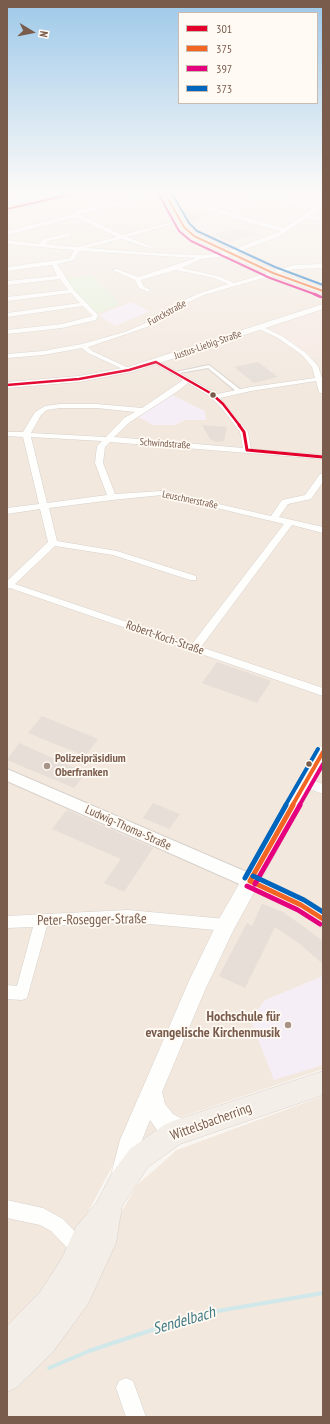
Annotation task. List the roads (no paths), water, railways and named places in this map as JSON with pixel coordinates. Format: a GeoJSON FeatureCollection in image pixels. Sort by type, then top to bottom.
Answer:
{"type":"FeatureCollection","features":[{"type":"Feature","properties":{"kind":"main road"},"geometry":{"type":"LineString","coordinates":[[241,258],[321,292]]}},
{"type":"Feature","properties":{"kind":"main road"},"geometry":{"type":"LineString","coordinates":[[312,309],[323,301]]}},
{"type":"Feature","properties":{"kind":"main road"},"geometry":{"type":"LineString","coordinates":[[312,309],[323,306]]}},
{"type":"Feature","properties":{"kind":"main road","name":"Justus-Liebig-Straße"},"geometry":{"type":"LineString","coordinates":[[7,385],[66,380],[129,370],[312,309]]}},
{"type":"Feature","properties":{"kind":"main road"},"geometry":{"type":"LineString","coordinates":[[121,1182],[132,1140],[196,987],[226,925],[323,752]]}},
{"type":"Feature","properties":{"kind":"main road","name":"Wittelsbacherring"},"geometry":{"type":"LineString","coordinates":[[7,1347],[50,1302],[72,1268],[86,1237],[106,1210],[121,1182],[139,1158],[164,1139],[323,1082]]}},
{"type":"Feature","properties":{"kind":"main road"},"geometry":{"type":"LineString","coordinates":[[152,1093],[155,1108],[159,1114],[165,1122],[181,1132]]}},
{"type":"Feature","properties":{"kind":"main road","name":"Wittelsbacherring"},"geometry":{"type":"LineString","coordinates":[[7,1377],[42,1343],[78,1294],[102,1243],[106,1210]]}},
{"type":"Feature","properties":{"kind":"street"},"geometry":{"type":"LineString","coordinates":[[7,269],[54,264],[72,258]]}},
{"type":"Feature","properties":{"kind":"street"},"geometry":{"type":"LineString","coordinates":[[115,270],[138,279],[176,268],[199,258]]}},
{"type":"Feature","properties":{"kind":"street"},"geometry":{"type":"LineString","coordinates":[[7,263],[15,268]]}},
{"type":"Feature","properties":{"kind":"street"},"geometry":{"type":"LineString","coordinates":[[7,332],[77,323],[94,319],[96,316],[72,291],[61,277],[54,264]]}},
{"type":"Feature","properties":{"kind":"street","name":"Funckstraße"},"geometry":{"type":"LineString","coordinates":[[7,356],[37,354],[83,346],[127,333],[155,321],[186,302],[232,284],[294,267],[323,266]]}},
{"type":"Feature","properties":{"kind":"street"},"geometry":{"type":"LineString","coordinates":[[176,268],[216,278],[232,284]]}},
{"type":"Feature","properties":{"kind":"street"},"geometry":{"type":"LineString","coordinates":[[7,284],[61,277]]}},
{"type":"Feature","properties":{"kind":"street"},"geometry":{"type":"LineString","coordinates":[[138,279],[138,282],[142,287],[148,290]]}},
{"type":"Feature","properties":{"kind":"street"},"geometry":{"type":"LineString","coordinates":[[7,299],[72,291]]}},
{"type":"Feature","properties":{"kind":"street"},"geometry":{"type":"LineString","coordinates":[[7,315],[45,311],[85,304]]}},
{"type":"Feature","properties":{"kind":"street"},"geometry":{"type":"LineString","coordinates":[[259,327],[280,337],[304,354],[315,366],[323,392]]}},
{"type":"Feature","properties":{"kind":"street"},"geometry":{"type":"LineString","coordinates":[[83,346],[90,352],[129,370]]}},
{"type":"Feature","properties":{"kind":"street"},"geometry":{"type":"LineString","coordinates":[[156,362],[215,397],[223,404],[244,432],[247,450]]}},
{"type":"Feature","properties":{"kind":"street"},"geometry":{"type":"LineString","coordinates":[[173,373],[209,366],[239,391]]}},
{"type":"Feature","properties":{"kind":"street"},"geometry":{"type":"LineString","coordinates":[[215,397],[239,391],[319,379]]}},
{"type":"Feature","properties":{"kind":"street"},"geometry":{"type":"LineString","coordinates":[[112,498],[99,463],[99,453],[106,439],[127,420],[141,410],[160,400],[187,381]]}},
{"type":"Feature","properties":{"kind":"street"},"geometry":{"type":"LineString","coordinates":[[53,543],[26,434],[40,410],[50,407],[97,406],[141,410]]}},
{"type":"Feature","properties":{"kind":"street","name":"Schwindstraße"},"geometry":{"type":"LineString","coordinates":[[7,434],[106,439],[323,457]]}},
{"type":"Feature","properties":{"kind":"street"},"geometry":{"type":"LineString","coordinates":[[274,518],[285,502],[308,496],[323,476]]}},
{"type":"Feature","properties":{"kind":"street","name":"Leuschnerstraße"},"geometry":{"type":"LineString","coordinates":[[7,511],[162,493],[323,530]]}},
{"type":"Feature","properties":{"kind":"street"},"geometry":{"type":"LineString","coordinates":[[194,648],[290,522]]}},
{"type":"Feature","properties":{"kind":"street"},"geometry":{"type":"LineString","coordinates":[[53,543],[114,553],[193,578]]}},
{"type":"Feature","properties":{"kind":"street"},"geometry":{"type":"LineString","coordinates":[[7,585],[53,543]]}},
{"type":"Feature","properties":{"kind":"street","name":"Robert-Koch-Straße"},"geometry":{"type":"LineString","coordinates":[[7,585],[323,692]]}},
{"type":"Feature","properties":{"kind":"street","name":"Ludwig-Thoma-Straße"},"geometry":{"type":"LineString","coordinates":[[7,775],[250,881],[301,905],[323,919]]}},
{"type":"Feature","properties":{"kind":"street"},"geometry":{"type":"LineString","coordinates":[[306,783],[323,789]]}},
{"type":"Feature","properties":{"kind":"street","name":"Peter-Rosegger-Straße"},"geometry":{"type":"LineString","coordinates":[[7,922],[128,916],[226,925]]}},
{"type":"Feature","properties":{"kind":"street"},"geometry":{"type":"LineString","coordinates":[[7,992],[22,993],[42,920]]}},
{"type":"Feature","properties":{"kind":"street"},"geometry":{"type":"LineString","coordinates":[[7,1209],[20,1210],[50,1221],[57,1225],[80,1249]]}},
{"type":"Feature","properties":{"kind":"street"},"geometry":{"type":"LineString","coordinates":[[126,1388],[136,1417]]}},
{"type":"Feature","properties":{"kind":"waterway","name":"Sendelbach"},"geometry":{"type":"LineString","coordinates":[[49,1368],[89,1351],[200,1314],[323,1293]]}},
{"type":"Feature","properties":{"kind":"place","name":"Polizeipräsidium Oberfranken"},"geometry":{"type":"Point","coordinates":[47,766]}},
{"type":"Feature","properties":{"kind":"place","name":"Hochschule für evangelische Kirchenmusik"},"geometry":{"type":"Point","coordinates":[288,1025]}}]}
